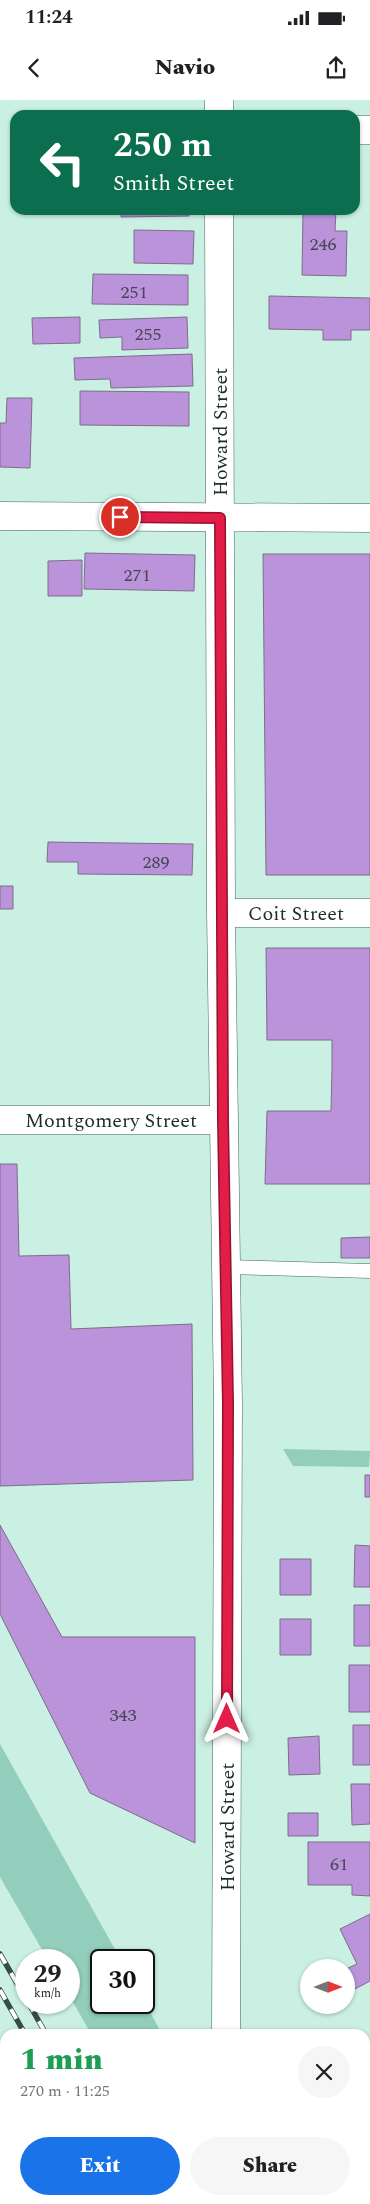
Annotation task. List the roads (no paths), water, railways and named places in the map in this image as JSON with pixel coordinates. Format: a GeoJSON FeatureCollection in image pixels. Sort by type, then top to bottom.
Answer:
{"type":"FeatureCollection","features":[{"type":"Feature","properties":{"kind":"street","name":"Howard Street"},"geometry":{"type":"LineString","coordinates":[[219,215],[221,913],[228,1404],[226,2029]]}},
{"type":"Feature","properties":{"kind":"street"},"geometry":{"type":"LineString","coordinates":[[0,516],[370,518]]}},
{"type":"Feature","properties":{"kind":"street","name":"Coit Street"},"geometry":{"type":"LineString","coordinates":[[221,913],[370,913]]}},
{"type":"Feature","properties":{"kind":"street","name":"Montgomery Street"},"geometry":{"type":"LineString","coordinates":[[0,1120],[223,1120]]}},
{"type":"Feature","properties":{"kind":"lane"},"geometry":{"type":"LineString","coordinates":[[226,1267],[370,1271]]}},
{"type":"Feature","properties":{"kind":"railway"},"geometry":{"type":"LineString","coordinates":[[0,1954],[15,1980]]}},
{"type":"Feature","properties":{"kind":"railway"},"geometry":{"type":"LineString","coordinates":[[0,1990],[22,2029]]}},
{"type":"Feature","properties":{"kind":"railway"},"geometry":{"type":"LineString","coordinates":[[35,2014],[43,2029]]}}]}
